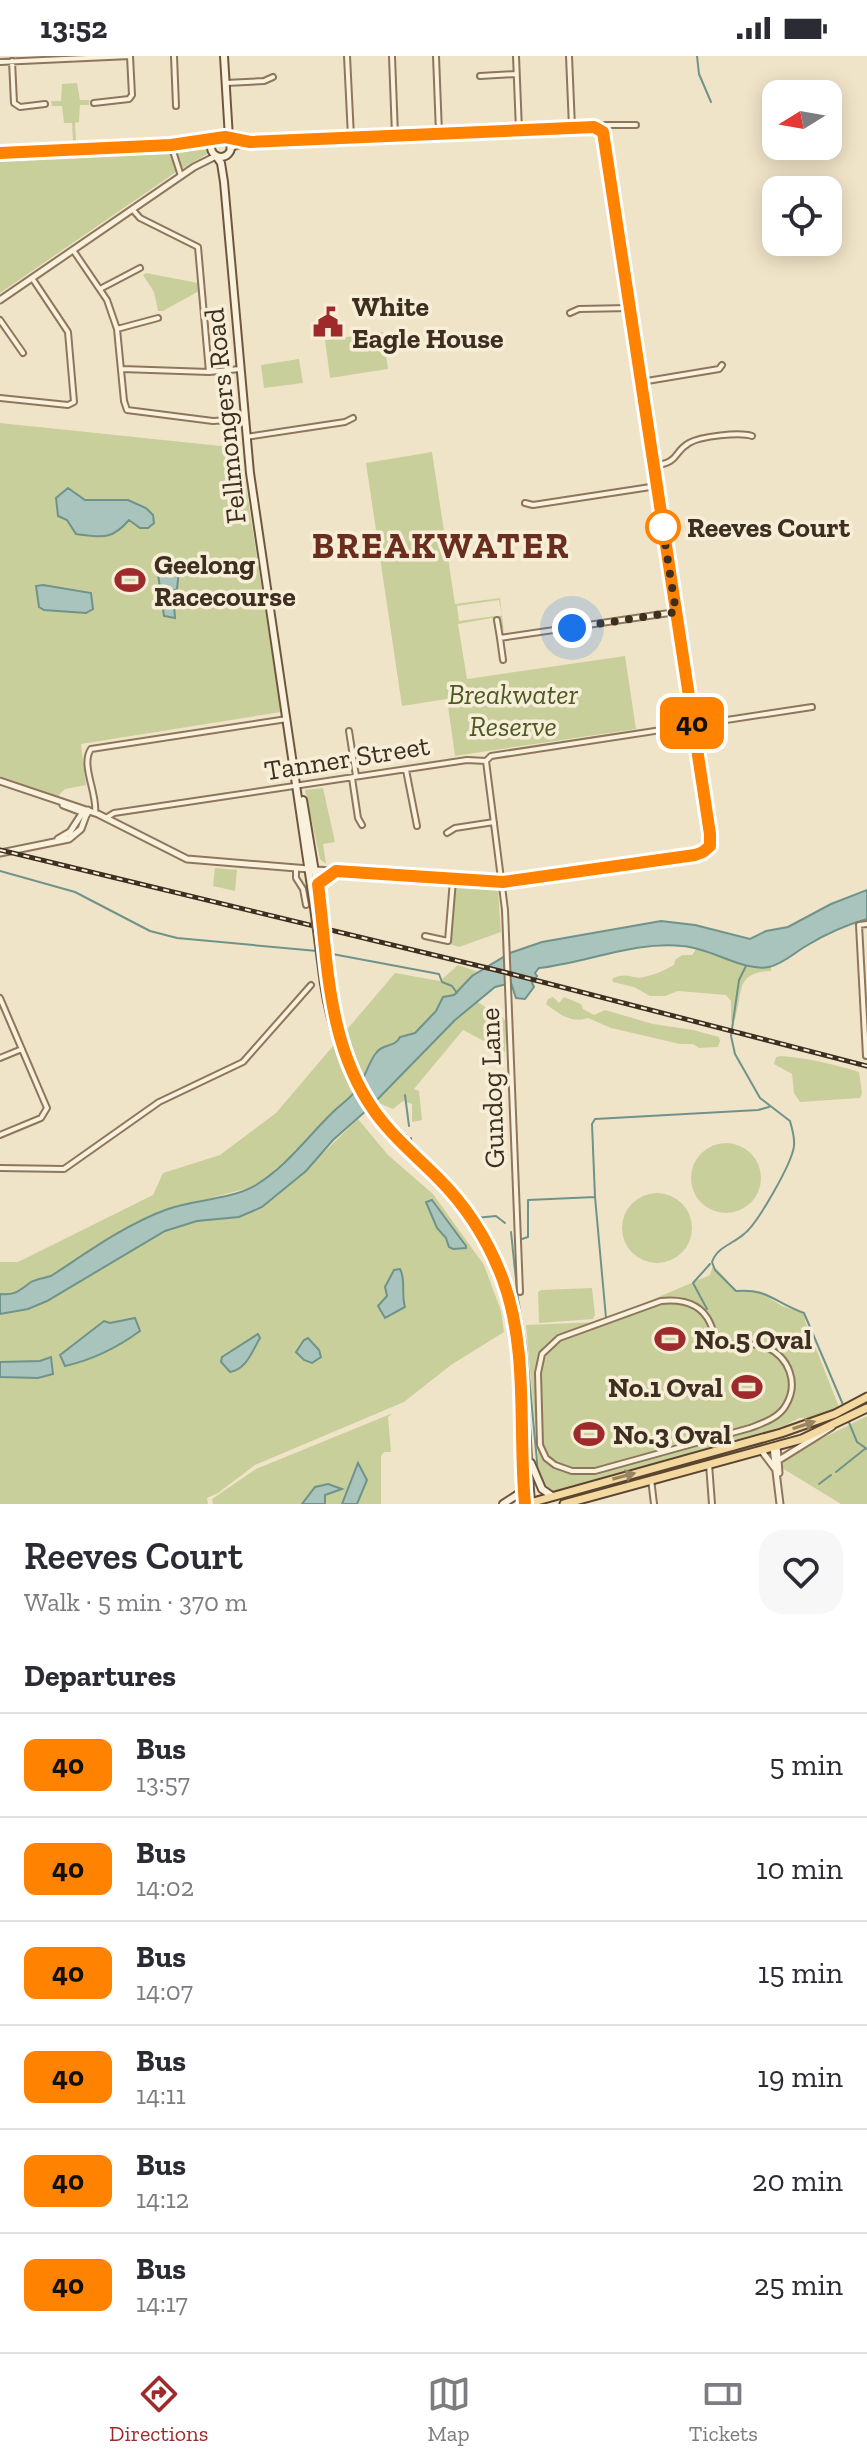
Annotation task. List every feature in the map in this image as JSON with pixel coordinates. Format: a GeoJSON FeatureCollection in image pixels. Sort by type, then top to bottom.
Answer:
{"type":"FeatureCollection","features":[{"type":"Feature","properties":{"kind":"main road","name":"Fellmongers Road"},"geometry":{"type":"LineString","coordinates":[[224,56],[230,139],[224,182]]}},
{"type":"Feature","properties":{"kind":"main road"},"geometry":{"type":"LineString","coordinates":[[213,153],[218,139],[225,134],[227,123]]}},
{"type":"Feature","properties":{"kind":"main road"},"geometry":{"type":"LineString","coordinates":[[171,145],[230,139]]}},
{"type":"Feature","properties":{"kind":"main road"},"geometry":{"type":"LineString","coordinates":[[0,152],[171,145],[205,146],[213,153],[225,155],[230,149]]}},
{"type":"Feature","properties":{"kind":"main road","name":"Fellmongers Road"},"geometry":{"type":"LineString","coordinates":[[213,153],[221,163],[224,182],[246,437],[312,870]]}},
{"type":"Feature","properties":{"kind":"main road"},"geometry":{"type":"LineString","coordinates":[[312,870],[318,884],[316,898]]}},
{"type":"Feature","properties":{"kind":"main road"},"geometry":{"type":"LineString","coordinates":[[312,870],[332,1007],[349,1068],[383,1123],[455,1196],[477,1228],[503,1280],[524,1379],[528,1504]]}},
{"type":"Feature","properties":{"kind":"main road"},"geometry":{"type":"LineString","coordinates":[[519,1347],[524,1491],[528,1504]]}},
{"type":"Feature","properties":{"kind":"main road"},"geometry":{"type":"LineString","coordinates":[[528,1504],[772,1435],[835,1414],[867,1397]]}},
{"type":"Feature","properties":{"kind":"main road"},"geometry":{"type":"LineString","coordinates":[[564,1504],[775,1446],[836,1425],[867,1408]]}},
{"type":"Feature","properties":{"kind":"main road"},"geometry":{"type":"LineString","coordinates":[[772,1435],[775,1446]]}},
{"type":"Feature","properties":{"kind":"main road"},"geometry":{"type":"LineString","coordinates":[[528,1456],[542,1489],[553,1496]]}},
{"type":"Feature","properties":{"kind":"main road"},"geometry":{"type":"LineString","coordinates":[[503,1504],[524,1491]]}},
{"type":"Feature","properties":{"kind":"street"},"geometry":{"type":"LineString","coordinates":[[0,62],[130,56],[132,95],[129,99],[94,103]]}},
{"type":"Feature","properties":{"kind":"street"},"geometry":{"type":"LineString","coordinates":[[174,56],[176,106]]}},
{"type":"Feature","properties":{"kind":"street"},"geometry":{"type":"LineString","coordinates":[[347,56],[351,137]]}},
{"type":"Feature","properties":{"kind":"street"},"geometry":{"type":"LineString","coordinates":[[392,56],[395,135]]}},
{"type":"Feature","properties":{"kind":"street"},"geometry":{"type":"LineString","coordinates":[[436,56],[439,133]]}},
{"type":"Feature","properties":{"kind":"street"},"geometry":{"type":"LineString","coordinates":[[516,56],[519,130]]}},
{"type":"Feature","properties":{"kind":"street"},"geometry":{"type":"LineString","coordinates":[[569,56],[572,127]]}},
{"type":"Feature","properties":{"kind":"street"},"geometry":{"type":"LineString","coordinates":[[12,61],[14,103],[20,107],[45,104]]}},
{"type":"Feature","properties":{"kind":"street"},"geometry":{"type":"LineString","coordinates":[[480,76],[516,74]]}},
{"type":"Feature","properties":{"kind":"street"},"geometry":{"type":"LineString","coordinates":[[226,83],[264,81],[274,77]]}},
{"type":"Feature","properties":{"kind":"street"},"geometry":{"type":"LineString","coordinates":[[230,139],[250,142],[636,125]]}},
{"type":"Feature","properties":{"kind":"street"},"geometry":{"type":"LineString","coordinates":[[0,781],[107,820],[187,859],[503,882],[695,855],[707,850],[711,839],[600,128]]}},
{"type":"Feature","properties":{"kind":"street"},"geometry":{"type":"LineString","coordinates":[[230,149],[250,142]]}},
{"type":"Feature","properties":{"kind":"street"},"geometry":{"type":"LineString","coordinates":[[171,145],[181,176]]}},
{"type":"Feature","properties":{"kind":"street"},"geometry":{"type":"LineString","coordinates":[[0,300],[213,153]]}},
{"type":"Feature","properties":{"kind":"street"},"geometry":{"type":"LineString","coordinates":[[133,209],[139,218],[198,247],[209,372]]}},
{"type":"Feature","properties":{"kind":"street"},"geometry":{"type":"LineString","coordinates":[[73,250],[100,289],[117,329],[124,404],[131,412],[216,422],[245,419]]}},
{"type":"Feature","properties":{"kind":"street"},"geometry":{"type":"LineString","coordinates":[[100,289],[140,268]]}},
{"type":"Feature","properties":{"kind":"street"},"geometry":{"type":"LineString","coordinates":[[0,398],[68,405],[74,402],[68,332],[32,278]]}},
{"type":"Feature","properties":{"kind":"street"},"geometry":{"type":"LineString","coordinates":[[570,313],[579,309],[629,308]]}},
{"type":"Feature","properties":{"kind":"street"},"geometry":{"type":"LineString","coordinates":[[117,329],[158,318]]}},
{"type":"Feature","properties":{"kind":"street"},"geometry":{"type":"LineString","coordinates":[[0,320],[23,353]]}},
{"type":"Feature","properties":{"kind":"street"},"geometry":{"type":"LineString","coordinates":[[641,382],[719,369],[722,365]]}},
{"type":"Feature","properties":{"kind":"street"},"geometry":{"type":"LineString","coordinates":[[122,369],[209,372],[240,369]]}},
{"type":"Feature","properties":{"kind":"street"},"geometry":{"type":"LineString","coordinates":[[246,437],[345,422],[353,418]]}},
{"type":"Feature","properties":{"kind":"street"},"geometry":{"type":"LineString","coordinates":[[653,466],[671,462],[694,441],[741,434],[752,436]]}},
{"type":"Feature","properties":{"kind":"street"},"geometry":{"type":"LineString","coordinates":[[525,503],[533,505],[657,486]]}},
{"type":"Feature","properties":{"kind":"street"},"geometry":{"type":"LineString","coordinates":[[500,638],[676,612]]}},
{"type":"Feature","properties":{"kind":"street"},"geometry":{"type":"LineString","coordinates":[[497,620],[503,660]]}},
{"type":"Feature","properties":{"kind":"street","name":"Tanner Street"},"geometry":{"type":"LineString","coordinates":[[107,820],[122,812],[476,759],[486,761],[491,756],[812,707]]}},
{"type":"Feature","properties":{"kind":"street"},"geometry":{"type":"LineString","coordinates":[[0,853],[73,837],[81,829],[94,798],[87,756],[89,750],[287,719]]}},
{"type":"Feature","properties":{"kind":"street"},"geometry":{"type":"LineString","coordinates":[[349,731],[358,818],[362,825]]}},
{"type":"Feature","properties":{"kind":"street","name":"Gundog Lane"},"geometry":{"type":"LineString","coordinates":[[486,761],[503,882],[520,1292]]}},
{"type":"Feature","properties":{"kind":"street"},"geometry":{"type":"LineString","coordinates":[[406,769],[417,826]]}},
{"type":"Feature","properties":{"kind":"street"},"geometry":{"type":"LineString","coordinates":[[63,803],[71,809],[89,813]]}},
{"type":"Feature","properties":{"kind":"street"},"geometry":{"type":"LineString","coordinates":[[70,832],[74,821],[71,809]]}},
{"type":"Feature","properties":{"kind":"street"},"geometry":{"type":"LineString","coordinates":[[50,843],[70,832],[89,813]]}},
{"type":"Feature","properties":{"kind":"street"},"geometry":{"type":"LineString","coordinates":[[447,833],[455,828],[494,822]]}},
{"type":"Feature","properties":{"kind":"street"},"geometry":{"type":"LineString","coordinates":[[296,869],[296,878],[303,889],[306,905]]}},
{"type":"Feature","properties":{"kind":"street"},"geometry":{"type":"LineString","coordinates":[[318,884],[336,871]]}},
{"type":"Feature","properties":{"kind":"street"},"geometry":{"type":"LineString","coordinates":[[425,936],[448,941],[453,880]]}},
{"type":"Feature","properties":{"kind":"street"},"geometry":{"type":"LineString","coordinates":[[866,1056],[859,925],[867,924]]}},
{"type":"Feature","properties":{"kind":"street"},"geometry":{"type":"LineString","coordinates":[[0,1168],[64,1169],[159,1102],[243,1062],[311,985]]}},
{"type":"Feature","properties":{"kind":"street"},"geometry":{"type":"LineString","coordinates":[[0,998],[47,1108],[46,1113],[0,1135]]}},
{"type":"Feature","properties":{"kind":"street"},"geometry":{"type":"LineString","coordinates":[[0,1058],[22,1049]]}},
{"type":"Feature","properties":{"kind":"street"},"geometry":{"type":"LineString","coordinates":[[661,1301],[682,1301],[699,1308],[709,1320],[718,1341],[723,1344],[760,1345],[777,1353],[791,1374],[790,1395],[786,1406],[765,1422],[595,1471],[572,1471],[555,1465],[546,1458],[540,1445],[538,1369],[545,1349],[566,1335],[661,1301]]}},
{"type":"Feature","properties":{"kind":"street"},"geometry":{"type":"LineString","coordinates":[[777,1467],[784,1454],[823,1435],[836,1425]]}},
{"type":"Feature","properties":{"kind":"street"},"geometry":{"type":"LineString","coordinates":[[775,1446],[780,1504]]}},
{"type":"Feature","properties":{"kind":"street"},"geometry":{"type":"LineString","coordinates":[[761,1450],[777,1467],[779,1482]]}},
{"type":"Feature","properties":{"kind":"street"},"geometry":{"type":"LineString","coordinates":[[709,1464],[712,1504]]}},
{"type":"Feature","properties":{"kind":"street"},"geometry":{"type":"LineString","coordinates":[[651,1479],[654,1504]]}},
{"type":"Feature","properties":{"kind":"green space"},"geometry":{"type":"Polygon","coordinates":[[[77,83],[80,100],[89,100],[89,105],[80,105],[79,122],[75,123],[76,141],[73,141],[72,123],[64,123],[62,106],[52,106],[51,101],[61,101],[62,84],[77,83]]]}},
{"type":"Feature","properties":{"kind":"green space"},"geometry":{"type":"Polygon","coordinates":[[[207,150],[207,154],[0,293],[0,159],[207,150]]]}},
{"type":"Feature","properties":{"kind":"green space"},"geometry":{"type":"Polygon","coordinates":[[[146,273],[198,283],[199,291],[158,311],[154,292],[143,275],[146,273]]]}},
{"type":"Feature","properties":{"kind":"green space"},"geometry":{"type":"Polygon","coordinates":[[[383,332],[388,369],[330,378],[325,340],[383,332]]]}},
{"type":"Feature","properties":{"kind":"green space"},"geometry":{"type":"Polygon","coordinates":[[[299,359],[303,383],[264,388],[261,365],[299,359]]]}},
{"type":"Feature","properties":{"kind":"green space","name":"Geelong Racecourse"},"geometry":{"type":"Polygon","coordinates":[[[0,423],[240,448],[281,712],[81,744],[86,785],[65,789],[58,796],[0,776],[0,423]]]}},
{"type":"Feature","properties":{"kind":"green space","name":"Breakwater Reserve"},"geometry":{"type":"Polygon","coordinates":[[[432,452],[455,604],[500,598],[502,615],[499,600],[457,606],[459,621],[495,616],[495,626],[492,618],[458,624],[467,679],[625,656],[636,729],[455,756],[447,699],[402,706],[366,463],[432,452]]]}},
{"type":"Feature","properties":{"kind":"green space"},"geometry":{"type":"Polygon","coordinates":[[[323,788],[335,842],[323,844],[326,864],[320,859],[305,790],[323,788]]]}},
{"type":"Feature","properties":{"kind":"green space"},"geometry":{"type":"Polygon","coordinates":[[[215,868],[237,870],[235,891],[213,886],[215,868]]]}},
{"type":"Feature","properties":{"kind":"green space"},"geometry":{"type":"Polygon","coordinates":[[[455,886],[495,888],[498,891],[501,932],[459,947],[450,944],[455,886]]]}},
{"type":"Feature","properties":{"kind":"green space"},"geometry":{"type":"Polygon","coordinates":[[[697,948],[743,964],[771,966],[771,971],[751,975],[742,985],[735,1019],[731,1022],[731,1001],[726,995],[678,991],[665,996],[650,996],[634,987],[613,982],[612,979],[622,976],[640,978],[659,972],[674,965],[682,955],[692,955],[697,948]]]}},
{"type":"Feature","properties":{"kind":"green space"},"geometry":{"type":"Polygon","coordinates":[[[504,957],[505,984],[500,986],[472,976],[454,995],[443,997],[436,1011],[415,1033],[375,1053],[366,1075],[348,1100],[307,1142],[295,1150],[288,1163],[276,1168],[253,1187],[168,1209],[136,1224],[51,1276],[32,1281],[26,1289],[0,1294],[0,1262],[18,1262],[153,1195],[163,1173],[220,1155],[276,1113],[395,973],[440,981],[458,965],[479,972],[504,957]]]}},
{"type":"Feature","properties":{"kind":"green space"},"geometry":{"type":"Polygon","coordinates":[[[553,997],[559,1003],[564,997],[581,1004],[583,1009],[594,1015],[605,1010],[653,1024],[719,1037],[720,1041],[718,1047],[699,1048],[693,1044],[680,1044],[611,1028],[588,1018],[571,1019],[546,1004],[553,997]]]}},
{"type":"Feature","properties":{"kind":"green space"},"geometry":{"type":"Polygon","coordinates":[[[476,1001],[507,1021],[505,1052],[463,1030],[414,1089],[419,1091],[422,1120],[412,1122],[412,1104],[403,1101],[393,1109],[374,1101],[437,1036],[476,1001]]]}},
{"type":"Feature","properties":{"kind":"green space"},"geometry":{"type":"Polygon","coordinates":[[[776,1057],[859,1072],[860,1098],[800,1102],[794,1093],[792,1074],[774,1064],[776,1057]]]}},
{"type":"Feature","properties":{"kind":"green space"},"geometry":{"type":"Polygon","coordinates":[[[358,1119],[388,1155],[433,1194],[484,1265],[501,1311],[504,1332],[451,1365],[404,1402],[255,1465],[207,1498],[208,1504],[0,1504],[0,1314],[28,1309],[47,1301],[166,1231],[197,1221],[239,1217],[262,1207],[358,1119]]]}},
{"type":"Feature","properties":{"kind":"green space"},"geometry":{"type":"Polygon","coordinates":[[[726,1143],[751,1153],[761,1178],[751,1203],[726,1213],[701,1203],[691,1178],[701,1153],[726,1143]]]}},
{"type":"Feature","properties":{"kind":"green space"},"geometry":{"type":"Polygon","coordinates":[[[657,1193],[682,1203],[692,1228],[682,1253],[657,1263],[632,1253],[622,1228],[632,1203],[657,1193]]]}},
{"type":"Feature","properties":{"kind":"green space"},"geometry":{"type":"Polygon","coordinates":[[[713,1265],[737,1291],[758,1291],[782,1306],[805,1314],[805,1321],[839,1407],[718,1447],[551,1493],[540,1479],[526,1325],[600,1322],[710,1275],[713,1265]]]}},
{"type":"Feature","properties":{"kind":"green space"},"geometry":{"type":"Polygon","coordinates":[[[592,1288],[593,1319],[539,1323],[538,1292],[541,1290],[592,1288]]]}},
{"type":"Feature","properties":{"kind":"green space"},"geometry":{"type":"Polygon","coordinates":[[[393,1413],[388,1417],[391,1452],[384,1452],[381,1456],[381,1504],[213,1504],[212,1499],[256,1469],[393,1413]]]}},
{"type":"Feature","properties":{"kind":"green space"},"geometry":{"type":"Polygon","coordinates":[[[867,1416],[867,1504],[841,1504],[782,1468],[785,1457],[867,1416]]]}},
{"type":"Feature","properties":{"kind":"water"},"geometry":{"type":"Polygon","coordinates":[[[68,488],[85,500],[128,500],[146,508],[153,515],[154,523],[148,528],[140,528],[129,520],[117,531],[105,536],[76,534],[67,520],[58,516],[56,498],[68,488]]]}},
{"type":"Feature","properties":{"kind":"water"},"geometry":{"type":"Polygon","coordinates":[[[161,562],[176,562],[179,571],[177,589],[173,591],[175,618],[164,616],[157,567],[161,562]]]}},
{"type":"Feature","properties":{"kind":"water"},"geometry":{"type":"Polygon","coordinates":[[[36,586],[91,593],[93,609],[86,613],[44,610],[39,607],[36,586]]]}},
{"type":"Feature","properties":{"kind":"water"},"geometry":{"type":"Polygon","coordinates":[[[867,890],[867,919],[828,934],[774,966],[759,968],[693,948],[664,945],[628,949],[539,968],[532,983],[534,987],[525,999],[516,998],[511,983],[495,987],[455,1020],[368,1109],[333,1140],[306,1171],[262,1207],[239,1217],[197,1221],[165,1231],[47,1301],[28,1309],[0,1314],[0,1294],[14,1293],[33,1281],[51,1276],[137,1222],[179,1206],[235,1194],[256,1185],[288,1160],[354,1093],[379,1050],[395,1043],[400,1037],[415,1033],[436,1011],[443,997],[454,995],[472,976],[510,953],[542,942],[661,921],[695,925],[750,939],[766,931],[788,927],[831,904],[867,890]]]}},
{"type":"Feature","properties":{"kind":"water"},"geometry":{"type":"Polygon","coordinates":[[[432,1200],[466,1248],[449,1247],[426,1202],[432,1200]]]}},
{"type":"Feature","properties":{"kind":"water"},"geometry":{"type":"Polygon","coordinates":[[[400,1269],[405,1307],[385,1318],[378,1306],[387,1296],[385,1287],[394,1270],[400,1269]]]}},
{"type":"Feature","properties":{"kind":"water"},"geometry":{"type":"Polygon","coordinates":[[[135,1318],[140,1331],[132,1337],[95,1357],[65,1366],[60,1355],[104,1321],[110,1323],[135,1318]]]}},
{"type":"Feature","properties":{"kind":"water"},"geometry":{"type":"Polygon","coordinates":[[[258,1334],[260,1338],[248,1359],[230,1372],[221,1362],[222,1357],[258,1334]]]}},
{"type":"Feature","properties":{"kind":"water"},"geometry":{"type":"Polygon","coordinates":[[[308,1338],[321,1357],[312,1363],[296,1352],[308,1338]]]}},
{"type":"Feature","properties":{"kind":"water"},"geometry":{"type":"Polygon","coordinates":[[[51,1357],[53,1374],[38,1378],[0,1377],[0,1362],[40,1361],[51,1357]]]}},
{"type":"Feature","properties":{"kind":"water"},"geometry":{"type":"Polygon","coordinates":[[[358,1463],[367,1480],[357,1504],[342,1504],[358,1463]]]}},
{"type":"Feature","properties":{"kind":"water"},"geometry":{"type":"Polygon","coordinates":[[[328,1484],[342,1489],[325,1495],[325,1504],[302,1504],[315,1487],[328,1484]]]}},
{"type":"Feature","properties":{"kind":"waterway"},"geometry":{"type":"LineString","coordinates":[[697,56],[699,74],[711,102]]}},
{"type":"Feature","properties":{"kind":"waterway"},"geometry":{"type":"LineString","coordinates":[[0,871],[75,892],[150,931],[177,938],[317,951]]}},
{"type":"Feature","properties":{"kind":"waterway"},"geometry":{"type":"LineString","coordinates":[[327,953],[439,974],[442,982],[452,986],[457,993]]}},
{"type":"Feature","properties":{"kind":"waterway"},"geometry":{"type":"LineString","coordinates":[[746,966],[739,980],[731,1036],[735,1054],[760,1098],[790,1121],[794,1146],[781,1178],[750,1228],[721,1249],[712,1262],[715,1270],[736,1291],[764,1294],[804,1313],[844,1407]]}},
{"type":"Feature","properties":{"kind":"waterway"},"geometry":{"type":"LineString","coordinates":[[405,1095],[409,1126]]}},
{"type":"Feature","properties":{"kind":"waterway"},"geometry":{"type":"LineString","coordinates":[[522,1239],[528,1237],[528,1200],[595,1197],[592,1124],[595,1119],[769,1107]]}},
{"type":"Feature","properties":{"kind":"waterway"},"geometry":{"type":"LineString","coordinates":[[405,1139],[406,1135]]}},
{"type":"Feature","properties":{"kind":"waterway"},"geometry":{"type":"LineString","coordinates":[[411,1138],[412,1147]]}},
{"type":"Feature","properties":{"kind":"waterway"},"geometry":{"type":"LineString","coordinates":[[595,1197],[606,1318]]}},
{"type":"Feature","properties":{"kind":"waterway"},"geometry":{"type":"LineString","coordinates":[[475,1218],[496,1216],[505,1223]]}},
{"type":"Feature","properties":{"kind":"waterway"},"geometry":{"type":"LineString","coordinates":[[511,1232],[538,1472]]}},
{"type":"Feature","properties":{"kind":"waterway"},"geometry":{"type":"LineString","coordinates":[[707,1309],[693,1283],[710,1264]]}},
{"type":"Feature","properties":{"kind":"waterway"},"geometry":{"type":"LineString","coordinates":[[848,1420],[857,1442],[867,1449]]}},
{"type":"Feature","properties":{"kind":"waterway"},"geometry":{"type":"LineString","coordinates":[[836,1472],[866,1448]]}},
{"type":"Feature","properties":{"kind":"waterway"},"geometry":{"type":"LineString","coordinates":[[819,1484],[831,1475]]}},
{"type":"Feature","properties":{"kind":"railway"},"geometry":{"type":"LineString","coordinates":[[0,850],[500,971],[867,1066]]}},
{"type":"Feature","properties":{"kind":"bus line","name":"40"},"geometry":{"type":"LineString","coordinates":[[0,153],[171,145],[225,137],[250,142],[594,127],[603,132],[710,846],[695,855],[494,883],[336,871],[318,884],[332,1007],[349,1068],[383,1123],[463,1206],[503,1280],[519,1347],[525,1504]]}},
{"type":"Feature","properties":{"kind":"place","name":"White Eagle House"},"geometry":{"type":"Point","coordinates":[328,322]}},
{"type":"Feature","properties":{"kind":"place","name":"Reeves Court"},"geometry":{"type":"Point","coordinates":[663,527]}},
{"type":"Feature","properties":{"kind":"place","name":"Geelong Racecourse"},"geometry":{"type":"Point","coordinates":[130,580]}},
{"type":"Feature","properties":{"kind":"place","name":"No.5 Oval"},"geometry":{"type":"Point","coordinates":[670,1339]}},
{"type":"Feature","properties":{"kind":"place","name":"No.1 Oval"},"geometry":{"type":"Point","coordinates":[747,1387]}},
{"type":"Feature","properties":{"kind":"place","name":"No.3 Oval"},"geometry":{"type":"Point","coordinates":[589,1434]}},
{"type":"Feature","properties":{"kind":"district","name":"BREAKWATER"},"geometry":{"type":"Point","coordinates":[441,545]}},
{"type":"Feature","properties":{"kind":"route"},"geometry":{"type":"LineString","coordinates":[[572,628],[676,612],[661,517],[663,527]]}}]}
